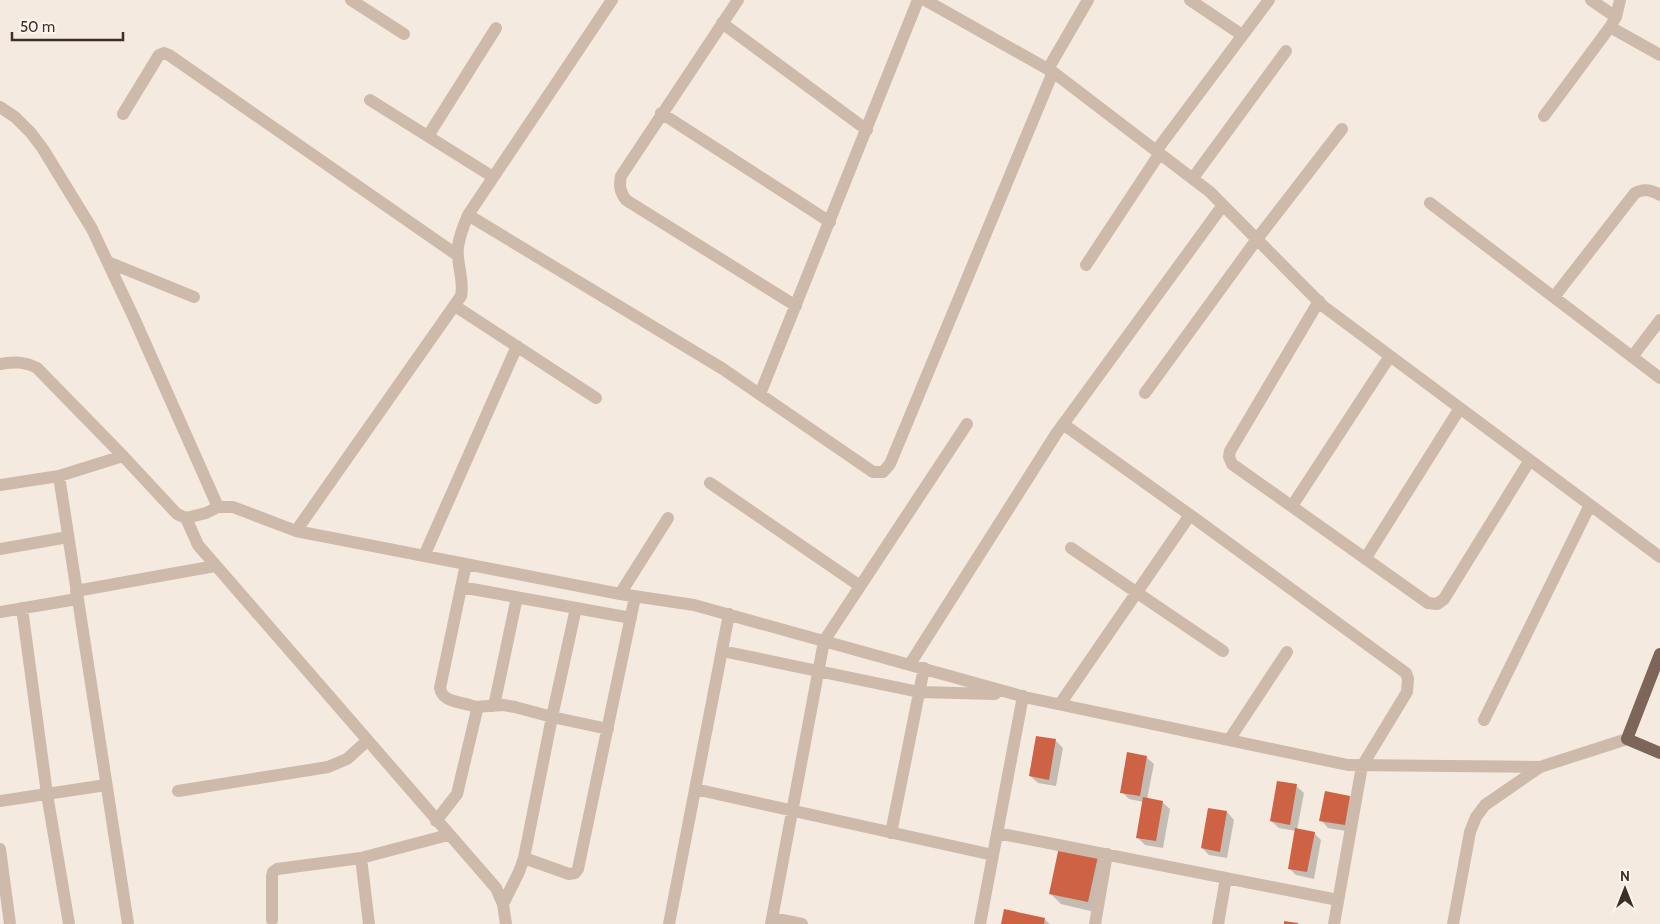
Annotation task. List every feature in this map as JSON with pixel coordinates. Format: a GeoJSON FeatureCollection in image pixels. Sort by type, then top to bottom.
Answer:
{"type":"FeatureCollection","features":[{"type":"Feature","properties":{"kind":"main road"},"geometry":{"type":"LineString","coordinates":[[1660,654],[1627,740],[1660,752]]}},
{"type":"Feature","properties":{"kind":"street"},"geometry":{"type":"LineString","coordinates":[[351,0],[404,34]]}},
{"type":"Feature","properties":{"kind":"street"},"geometry":{"type":"LineString","coordinates":[[296,531],[461,296],[463,286],[457,254],[463,227],[468,215],[612,0]]}},
{"type":"Feature","properties":{"kind":"street"},"geometry":{"type":"LineString","coordinates":[[738,0],[621,176],[619,185],[621,194],[626,200],[796,306]]}},
{"type":"Feature","properties":{"kind":"street"},"geometry":{"type":"LineString","coordinates":[[760,394],[918,0]]}},
{"type":"Feature","properties":{"kind":"street"},"geometry":{"type":"LineString","coordinates":[[924,0],[1050,70],[1193,178],[1210,192],[1319,302],[1660,557]]}},
{"type":"Feature","properties":{"kind":"street"},"geometry":{"type":"LineString","coordinates":[[468,215],[723,369],[873,472],[883,472],[890,464],[1050,70],[1088,0]]}},
{"type":"Feature","properties":{"kind":"street"},"geometry":{"type":"LineString","coordinates":[[1190,0],[1242,35]]}},
{"type":"Feature","properties":{"kind":"street"},"geometry":{"type":"LineString","coordinates":[[1086,265],[1158,152],[1269,0]]}},
{"type":"Feature","properties":{"kind":"street"},"geometry":{"type":"LineString","coordinates":[[1591,0],[1613,22],[1660,55]]}},
{"type":"Feature","properties":{"kind":"street"},"geometry":{"type":"LineString","coordinates":[[1544,116],[1613,22],[1620,0]]}},
{"type":"Feature","properties":{"kind":"street"},"geometry":{"type":"LineString","coordinates":[[722,23],[866,130]]}},
{"type":"Feature","properties":{"kind":"street"},"geometry":{"type":"LineString","coordinates":[[428,136],[496,28]]}},
{"type":"Feature","properties":{"kind":"street"},"geometry":{"type":"LineString","coordinates":[[1193,178],[1286,51]]}},
{"type":"Feature","properties":{"kind":"street"},"geometry":{"type":"LineString","coordinates":[[123,114],[159,55],[164,53],[457,254]]}},
{"type":"Feature","properties":{"kind":"street"},"geometry":{"type":"LineString","coordinates":[[370,100],[493,178]]}},
{"type":"Feature","properties":{"kind":"street"},"geometry":{"type":"LineString","coordinates":[[0,107],[26,128],[43,149],[92,229],[218,507]]}},
{"type":"Feature","properties":{"kind":"street"},"geometry":{"type":"LineString","coordinates":[[661,114],[830,222]]}},
{"type":"Feature","properties":{"kind":"street"},"geometry":{"type":"LineString","coordinates":[[1145,393],[1257,239],[1342,129]]}},
{"type":"Feature","properties":{"kind":"street"},"geometry":{"type":"LineString","coordinates":[[1554,297],[1636,193],[1641,190],[1648,190],[1660,195]]}},
{"type":"Feature","properties":{"kind":"street"},"geometry":{"type":"LineString","coordinates":[[1430,203],[1660,378]]}},
{"type":"Feature","properties":{"kind":"street"},"geometry":{"type":"LineString","coordinates":[[910,664],[1045,450],[1223,205]]}},
{"type":"Feature","properties":{"kind":"street"},"geometry":{"type":"LineString","coordinates":[[108,262],[194,297]]}},
{"type":"Feature","properties":{"kind":"street"},"geometry":{"type":"LineString","coordinates":[[1319,302],[1230,451],[1229,457],[1232,464],[1428,603],[1437,604],[1444,599],[1530,460]]}},
{"type":"Feature","properties":{"kind":"street"},"geometry":{"type":"LineString","coordinates":[[455,306],[596,398]]}},
{"type":"Feature","properties":{"kind":"street"},"geometry":{"type":"LineString","coordinates":[[1632,357],[1660,320]]}},
{"type":"Feature","properties":{"kind":"street"},"geometry":{"type":"LineString","coordinates":[[424,556],[517,346]]}},
{"type":"Feature","properties":{"kind":"street"},"geometry":{"type":"LineString","coordinates":[[1292,506],[1390,356]]}},
{"type":"Feature","properties":{"kind":"street"},"geometry":{"type":"LineString","coordinates":[[0,364],[27,362],[37,368],[178,514],[186,518],[198,545],[215,566],[496,888],[503,904],[506,924]]}},
{"type":"Feature","properties":{"kind":"street"},"geometry":{"type":"LineString","coordinates":[[1365,559],[1460,408]]}},
{"type":"Feature","properties":{"kind":"street"},"geometry":{"type":"LineString","coordinates":[[802,924],[771,921],[824,641],[967,424]]}},
{"type":"Feature","properties":{"kind":"street"},"geometry":{"type":"LineString","coordinates":[[1063,424],[1406,674],[1408,679],[1407,692],[1362,766],[1334,924]]}},
{"type":"Feature","properties":{"kind":"street"},"geometry":{"type":"LineString","coordinates":[[0,485],[59,476],[123,456]]}},
{"type":"Feature","properties":{"kind":"street"},"geometry":{"type":"LineString","coordinates":[[59,476],[128,924]]}},
{"type":"Feature","properties":{"kind":"street"},"geometry":{"type":"LineString","coordinates":[[710,482],[860,586]]}},
{"type":"Feature","properties":{"kind":"street"},"geometry":{"type":"LineString","coordinates":[[1484,720],[1590,505]]}},
{"type":"Feature","properties":{"kind":"street"},"geometry":{"type":"LineString","coordinates":[[186,518],[206,513],[218,507],[233,508],[296,531],[635,597],[694,605],[1020,695],[1348,765],[1540,767]]}},
{"type":"Feature","properties":{"kind":"street"},"geometry":{"type":"LineString","coordinates":[[1060,704],[1190,515]]}},
{"type":"Feature","properties":{"kind":"street"},"geometry":{"type":"LineString","coordinates":[[620,594],[668,518]]}},
{"type":"Feature","properties":{"kind":"street"},"geometry":{"type":"LineString","coordinates":[[0,549],[68,537]]}},
{"type":"Feature","properties":{"kind":"street"},"geometry":{"type":"LineString","coordinates":[[1071,548],[1223,651]]}},
{"type":"Feature","properties":{"kind":"street"},"geometry":{"type":"LineString","coordinates":[[466,564],[440,688],[441,694],[446,699],[475,707],[515,707],[608,729]]}},
{"type":"Feature","properties":{"kind":"street"},"geometry":{"type":"LineString","coordinates":[[0,612],[215,566]]}},
{"type":"Feature","properties":{"kind":"street"},"geometry":{"type":"LineString","coordinates":[[461,587],[630,618]]}},
{"type":"Feature","properties":{"kind":"street"},"geometry":{"type":"LineString","coordinates":[[494,706],[516,597]]}},
{"type":"Feature","properties":{"kind":"street"},"geometry":{"type":"LineString","coordinates":[[524,858],[569,874],[575,873],[578,869],[635,597]]}},
{"type":"Feature","properties":{"kind":"street"},"geometry":{"type":"LineString","coordinates":[[22,608],[47,794],[69,924]]}},
{"type":"Feature","properties":{"kind":"street"},"geometry":{"type":"LineString","coordinates":[[503,904],[524,858],[576,608]]}},
{"type":"Feature","properties":{"kind":"street"},"geometry":{"type":"LineString","coordinates":[[669,924],[729,614]]}},
{"type":"Feature","properties":{"kind":"street"},"geometry":{"type":"LineString","coordinates":[[722,651],[919,692],[1020,695]]}},
{"type":"Feature","properties":{"kind":"street"},"geometry":{"type":"LineString","coordinates":[[1229,740],[1286,652]]}},
{"type":"Feature","properties":{"kind":"street"},"geometry":{"type":"LineString","coordinates":[[891,833],[924,668]]}},
{"type":"Feature","properties":{"kind":"street"},"geometry":{"type":"LineString","coordinates":[[980,924],[998,833],[1020,695]]}},
{"type":"Feature","properties":{"kind":"street"},"geometry":{"type":"LineString","coordinates":[[436,821],[453,801],[460,786],[476,710],[475,707]]}},
{"type":"Feature","properties":{"kind":"street"},"geometry":{"type":"LineString","coordinates":[[1454,924],[1470,832],[1476,817],[1485,805],[1540,767],[1627,740]]}},
{"type":"Feature","properties":{"kind":"street"},"geometry":{"type":"LineString","coordinates":[[178,791],[328,767],[347,760],[367,741]]}},
{"type":"Feature","properties":{"kind":"street"},"geometry":{"type":"LineString","coordinates":[[0,801],[106,785]]}},
{"type":"Feature","properties":{"kind":"street"},"geometry":{"type":"LineString","coordinates":[[695,789],[993,855]]}},
{"type":"Feature","properties":{"kind":"street"},"geometry":{"type":"LineString","coordinates":[[998,833],[1338,900]]}},
{"type":"Feature","properties":{"kind":"street"},"geometry":{"type":"LineString","coordinates":[[272,920],[272,876],[273,872],[277,869],[361,858],[448,835]]}},
{"type":"Feature","properties":{"kind":"street"},"geometry":{"type":"LineString","coordinates":[[0,848],[10,924]]}},
{"type":"Feature","properties":{"kind":"street"},"geometry":{"type":"LineString","coordinates":[[1095,924],[1107,854]]}},
{"type":"Feature","properties":{"kind":"street"},"geometry":{"type":"LineString","coordinates":[[361,858],[369,924]]}},
{"type":"Feature","properties":{"kind":"street"},"geometry":{"type":"LineString","coordinates":[[1218,924],[1226,878]]}},
{"type":"Feature","properties":{"kind":"building"},"geometry":{"type":"Polygon","coordinates":[[[1036,736],[1056,739],[1049,780],[1029,776],[1036,736]]]}},
{"type":"Feature","properties":{"kind":"building"},"geometry":{"type":"Polygon","coordinates":[[[1127,752],[1147,756],[1140,796],[1120,793],[1127,752]]]}},
{"type":"Feature","properties":{"kind":"building"},"geometry":{"type":"Polygon","coordinates":[[[1277,781],[1297,784],[1290,825],[1270,821],[1277,781]]]}},
{"type":"Feature","properties":{"kind":"building"},"geometry":{"type":"Polygon","coordinates":[[[1325,791],[1350,796],[1345,825],[1319,821],[1325,791]]]}},
{"type":"Feature","properties":{"kind":"building"},"geometry":{"type":"Polygon","coordinates":[[[1143,797],[1163,801],[1156,841],[1136,838],[1143,797]]]}},
{"type":"Feature","properties":{"kind":"building"},"geometry":{"type":"Polygon","coordinates":[[[1208,808],[1227,811],[1220,852],[1201,848],[1208,808]]]}},
{"type":"Feature","properties":{"kind":"building"},"geometry":{"type":"Polygon","coordinates":[[[1295,828],[1315,832],[1307,872],[1288,869],[1295,828]]]}},
{"type":"Feature","properties":{"kind":"building"},"geometry":{"type":"Polygon","coordinates":[[[1059,847],[1098,856],[1088,902],[1049,894],[1059,847]]]}},
{"type":"Feature","properties":{"kind":"building"},"geometry":{"type":"Polygon","coordinates":[[[1004,909],[1045,918],[1044,924],[1001,924],[1004,909]]]}},
{"type":"Feature","properties":{"kind":"building"},"geometry":{"type":"Polygon","coordinates":[[[1284,921],[1298,923],[1298,924],[1284,924],[1284,921]]]}}]}
